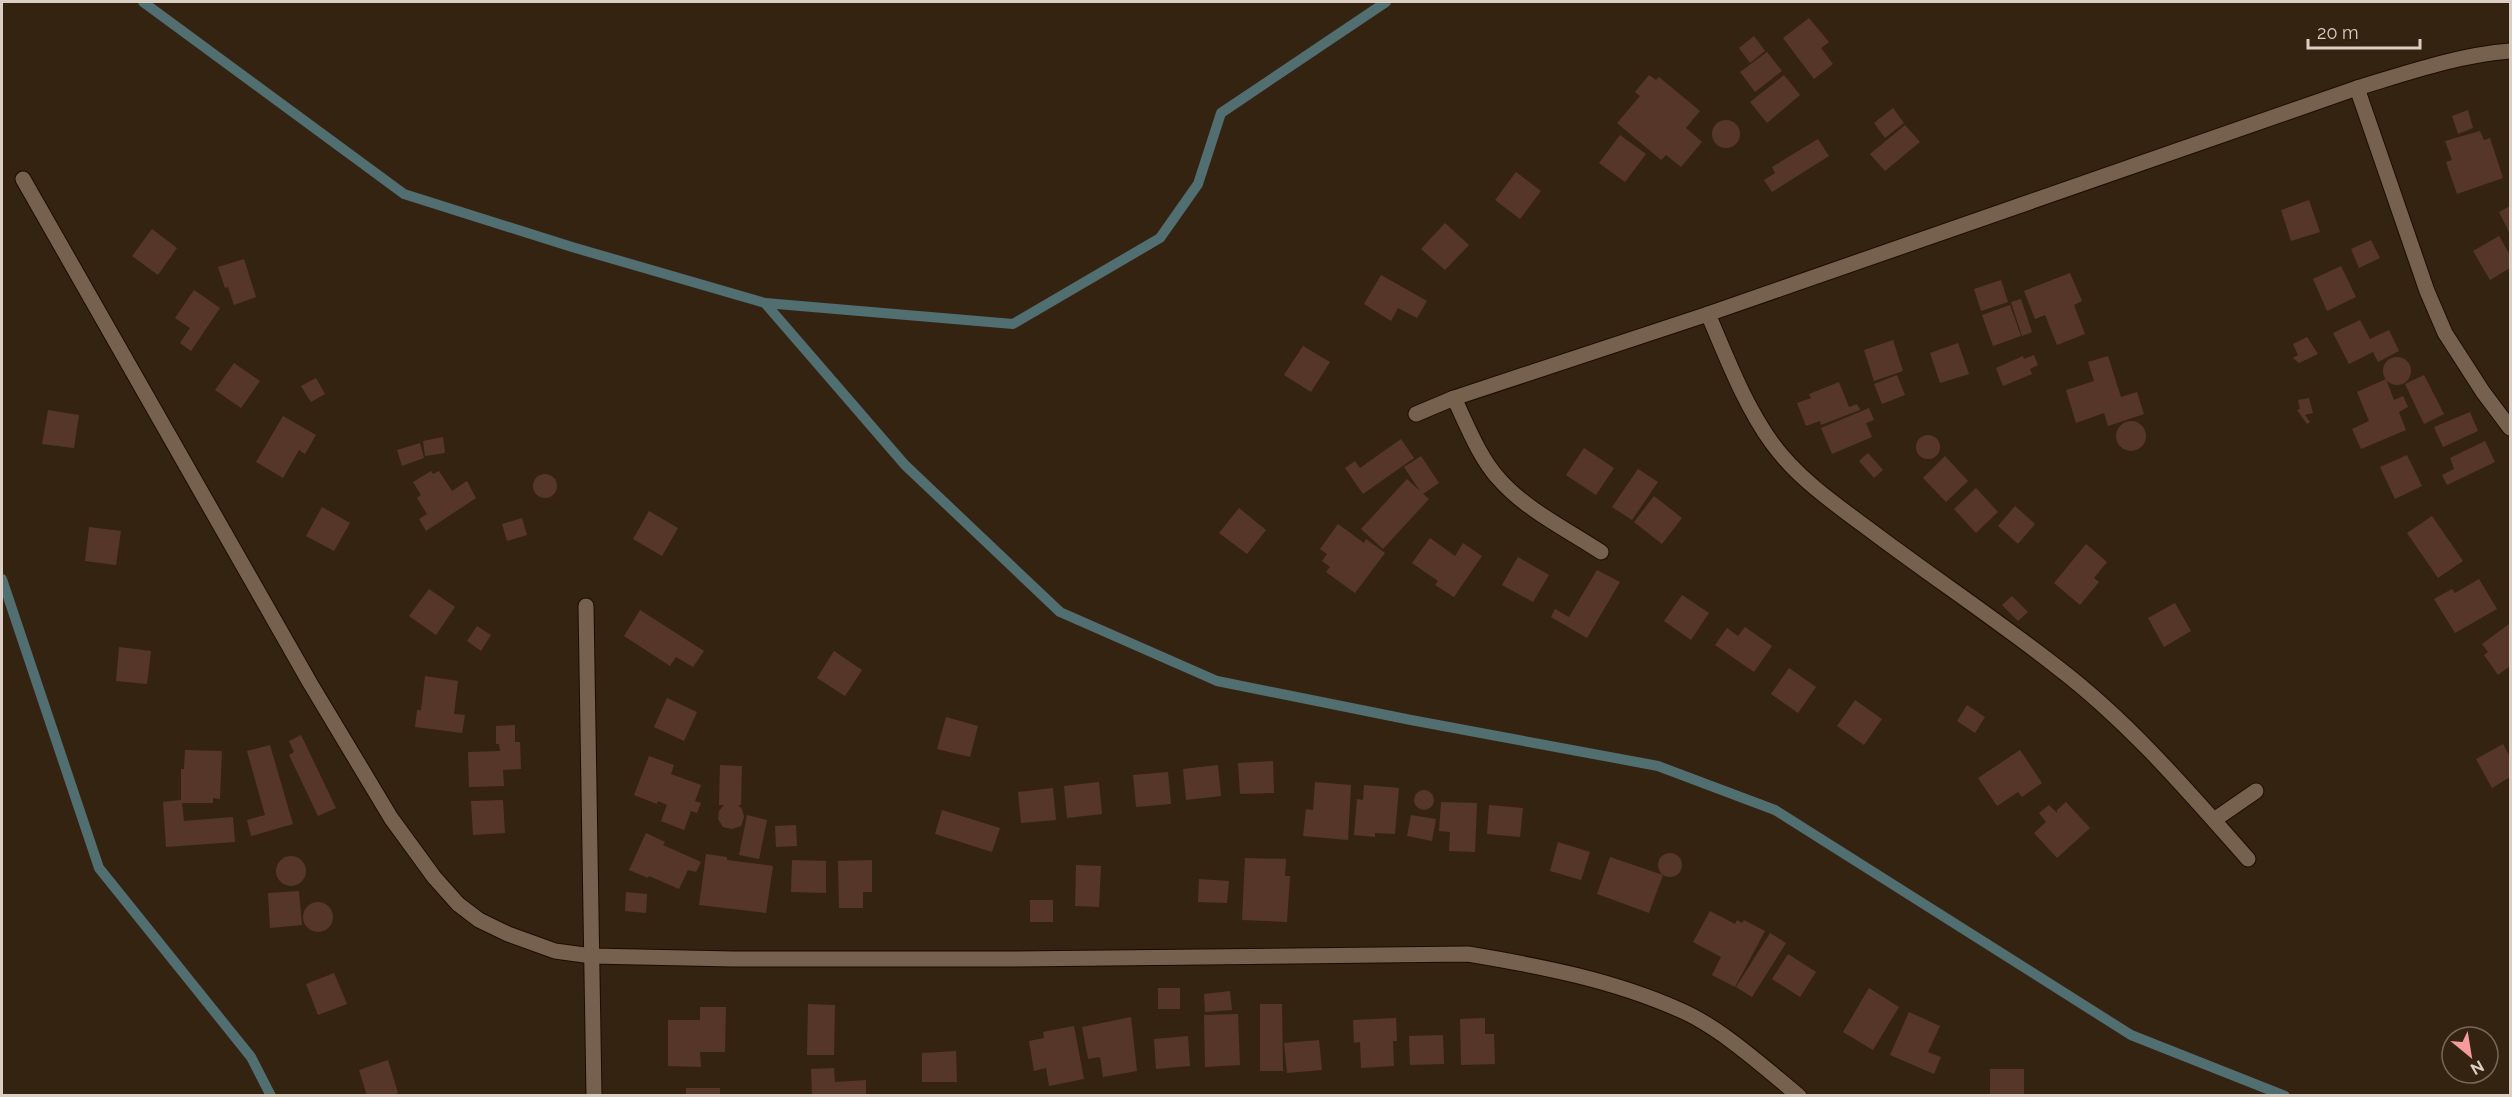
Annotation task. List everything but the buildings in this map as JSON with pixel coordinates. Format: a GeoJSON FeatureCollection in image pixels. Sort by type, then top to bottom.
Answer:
{"type":"FeatureCollection","features":[{"type":"Feature","properties":{"kind":"street"},"geometry":{"type":"LineString","coordinates":[[1416,414],[1454,398],[1708,314],[2356,88],[2487,52],[2511,51]]}},
{"type":"Feature","properties":{"kind":"street"},"geometry":{"type":"LineString","coordinates":[[2356,88],[2424,281],[2445,333],[2483,392],[2511,428]]}},
{"type":"Feature","properties":{"kind":"street"},"geometry":{"type":"LineString","coordinates":[[23,179],[310,683],[391,818],[415,854],[458,904],[479,920],[508,934],[555,951],[592,956],[733,959],[1013,959],[1468,954],[1539,966],[1600,981],[1681,1010],[1717,1032],[1799,1095]]}},
{"type":"Feature","properties":{"kind":"street"},"geometry":{"type":"LineString","coordinates":[[1708,314],[1755,418],[1774,445],[1808,482],[1961,599],[2057,667],[2142,741],[2248,859]]}},
{"type":"Feature","properties":{"kind":"street"},"geometry":{"type":"LineString","coordinates":[[1454,398],[1485,459],[1499,479],[1522,500],[1601,552]]}},
{"type":"Feature","properties":{"kind":"street"},"geometry":{"type":"LineString","coordinates":[[586,606],[594,1095]]}},
{"type":"Feature","properties":{"kind":"street"},"geometry":{"type":"LineString","coordinates":[[2214,820],[2256,791]]}},
{"type":"Feature","properties":{"kind":"waterway"},"geometry":{"type":"LineString","coordinates":[[143,2],[404,194],[572,247],[765,303],[1013,324],[1160,238],[1198,184],[1221,113],[1386,2]]}},
{"type":"Feature","properties":{"kind":"waterway"},"geometry":{"type":"LineString","coordinates":[[765,303],[905,465],[1060,612],[1217,681],[1658,766],[1775,810],[2131,1035],[2285,1096]]}},
{"type":"Feature","properties":{"kind":"waterway"},"geometry":{"type":"LineString","coordinates":[[2,579],[99,868],[251,1057],[271,1096]]}}]}
